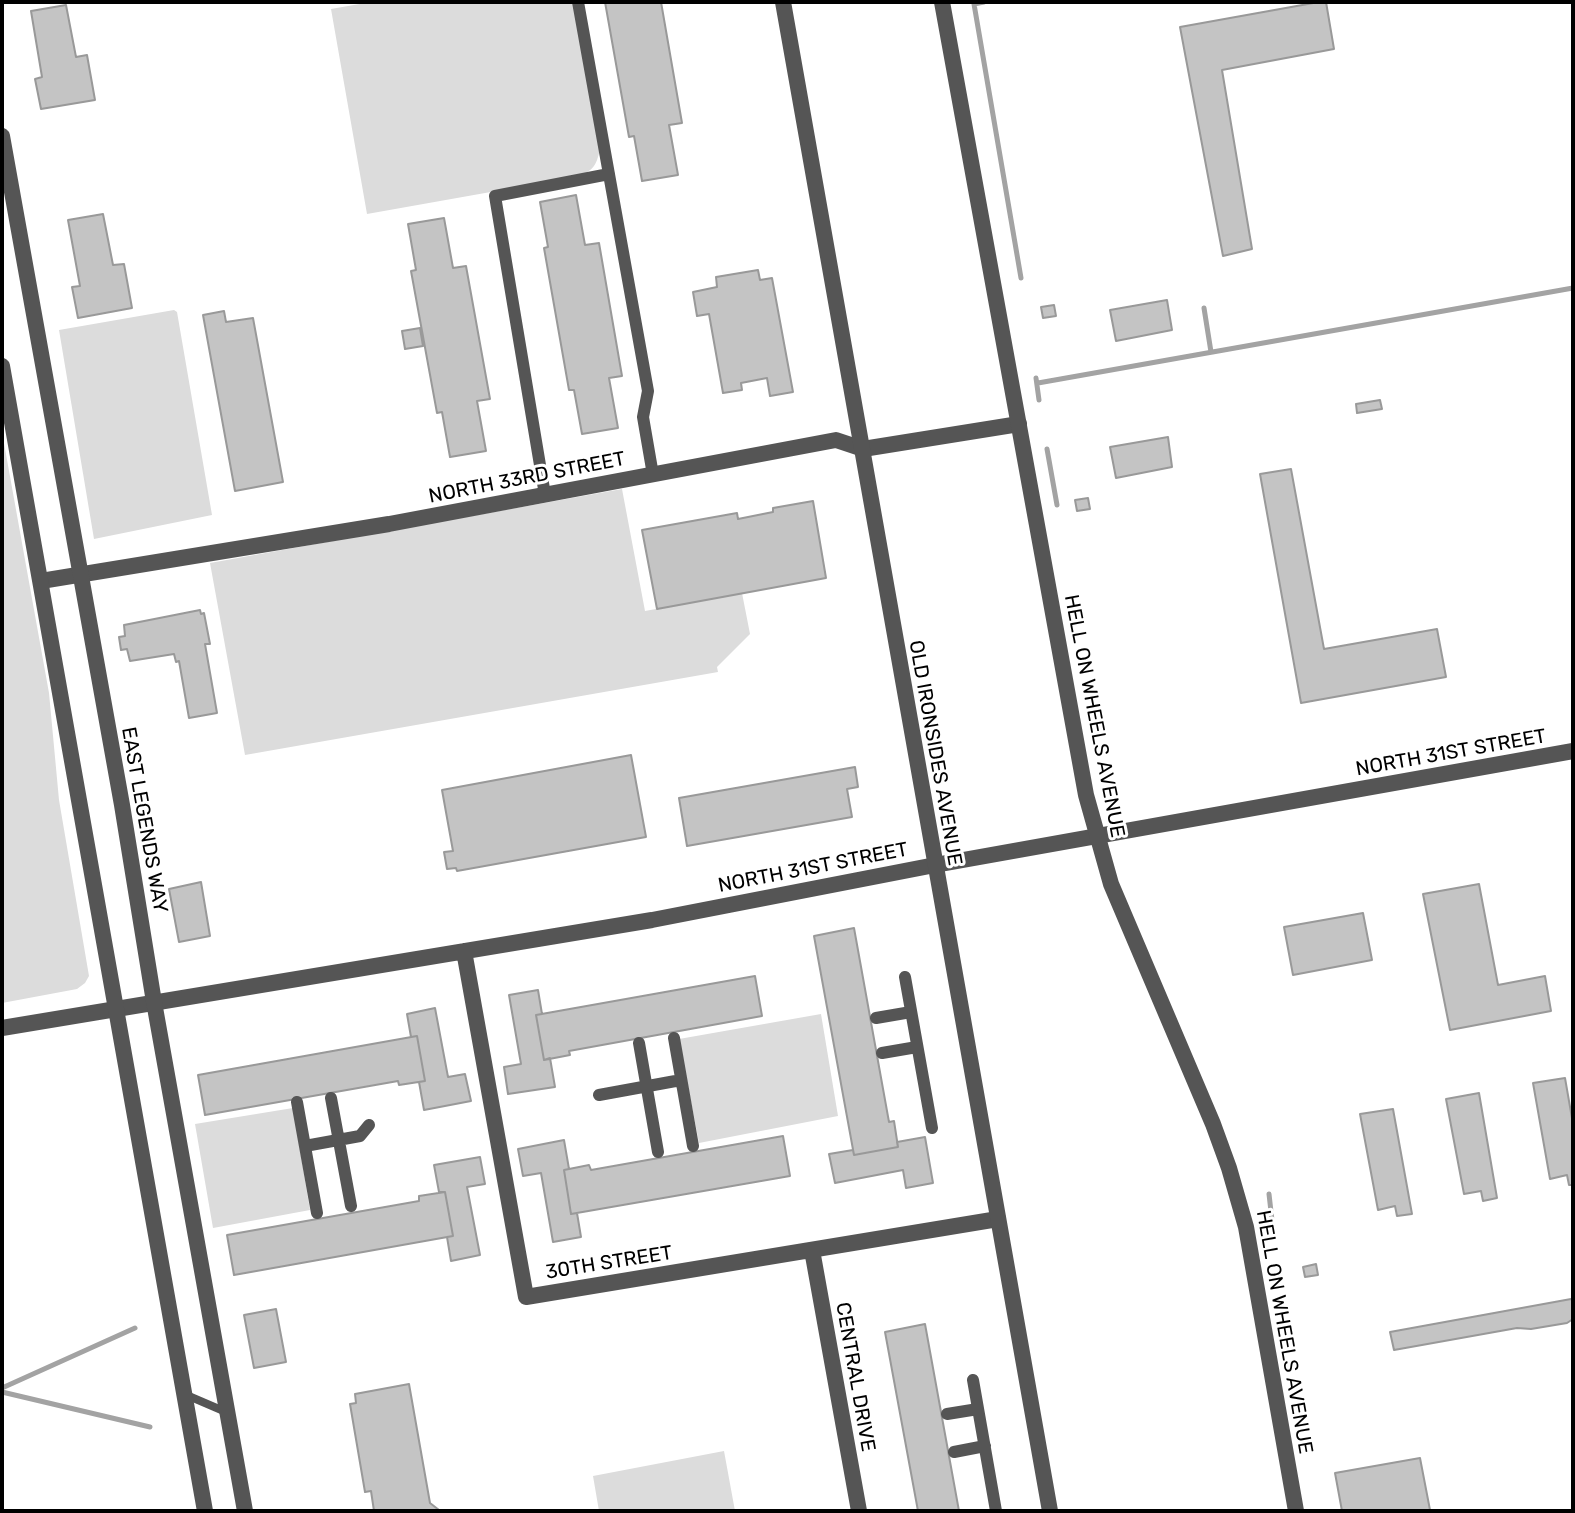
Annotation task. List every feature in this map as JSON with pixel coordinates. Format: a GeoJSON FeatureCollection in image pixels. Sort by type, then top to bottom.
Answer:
{"type":"FeatureCollection","features":[{"type":"Feature","properties":{"kind":"street"},"geometry":{"type":"LineString","coordinates":[[578,2],[648,391],[643,417],[653,475]]}},
{"type":"Feature","properties":{"kind":"street","name":"OLD IRONSIDES AVENUE"},"geometry":{"type":"LineString","coordinates":[[783,2],[1050,1511]]}},
{"type":"Feature","properties":{"kind":"street","name":"HELL ON WHEELS AVENUE"},"geometry":{"type":"LineString","coordinates":[[942,2],[1086,795],[1111,884],[1213,1124],[1238,1197],[1246,1227],[1296,1511]]}},
{"type":"Feature","properties":{"kind":"street","name":"EAST LEGENDS WAY"},"geometry":{"type":"LineString","coordinates":[[2,136],[245,1511]]}},
{"type":"Feature","properties":{"kind":"street"},"geometry":{"type":"LineString","coordinates":[[545,495],[495,196],[609,174]]}},
{"type":"Feature","properties":{"kind":"street"},"geometry":{"type":"LineString","coordinates":[[2,366],[205,1511]]}},
{"type":"Feature","properties":{"kind":"street","name":"NORTH 33RD STREET"},"geometry":{"type":"LineString","coordinates":[[41,581],[377,526],[836,440],[863,449],[1019,424]]}},
{"type":"Feature","properties":{"kind":"street","name":"NORTH 31ST STREET"},"geometry":{"type":"LineString","coordinates":[[2,1028],[652,920],[935,865],[1573,751]]}},
{"type":"Feature","properties":{"kind":"street","name":"30TH STREET"},"geometry":{"type":"LineString","coordinates":[[464,951],[526,1297],[998,1219]]}},
{"type":"Feature","properties":{"kind":"street"},"geometry":{"type":"LineString","coordinates":[[905,977],[932,1128]]}},
{"type":"Feature","properties":{"kind":"street"},"geometry":{"type":"LineString","coordinates":[[876,1018],[911,1012]]}},
{"type":"Feature","properties":{"kind":"street"},"geometry":{"type":"LineString","coordinates":[[674,1038],[693,1146]]}},
{"type":"Feature","properties":{"kind":"street"},"geometry":{"type":"LineString","coordinates":[[639,1043],[658,1152]]}},
{"type":"Feature","properties":{"kind":"street"},"geometry":{"type":"LineString","coordinates":[[882,1053],[917,1047]]}},
{"type":"Feature","properties":{"kind":"street"},"geometry":{"type":"LineString","coordinates":[[599,1095],[681,1080]]}},
{"type":"Feature","properties":{"kind":"street"},"geometry":{"type":"LineString","coordinates":[[331,1098],[351,1206]]}},
{"type":"Feature","properties":{"kind":"street"},"geometry":{"type":"LineString","coordinates":[[297,1102],[317,1213]]}},
{"type":"Feature","properties":{"kind":"street"},"geometry":{"type":"LineString","coordinates":[[305,1146],[360,1136],[369,1125]]}},
{"type":"Feature","properties":{"kind":"street","name":"CENTRAL DRIVE"},"geometry":{"type":"LineString","coordinates":[[812,1250],[859,1511]]}},
{"type":"Feature","properties":{"kind":"street"},"geometry":{"type":"LineString","coordinates":[[973,1380],[996,1511]]}},
{"type":"Feature","properties":{"kind":"street"},"geometry":{"type":"LineString","coordinates":[[947,1414],[978,1409]]}},
{"type":"Feature","properties":{"kind":"street"},"geometry":{"type":"LineString","coordinates":[[954,1452],[985,1446]]}},
{"type":"Feature","properties":{"kind":"lane"},"geometry":{"type":"LineString","coordinates":[[183,1394],[226,1412]]}},
{"type":"Feature","properties":{"kind":"shaded area"},"geometry":{"type":"Polygon","coordinates":[[[371,2],[574,2],[600,149],[593,168],[575,177],[367,214],[331,9],[371,2]]]}},
{"type":"Feature","properties":{"kind":"shaded area"},"geometry":{"type":"Polygon","coordinates":[[[174,310],[177,312],[212,515],[94,539],[59,330],[174,310]]]}},
{"type":"Feature","properties":{"kind":"shaded area"},"geometry":{"type":"Polygon","coordinates":[[[2,432],[49,693],[59,800],[89,976],[77,989],[2,1003],[2,432]]]}},
{"type":"Feature","properties":{"kind":"shaded area"},"geometry":{"type":"Polygon","coordinates":[[[622,489],[645,611],[742,593],[750,634],[717,667],[718,672],[245,755],[210,563],[622,489]]]}},
{"type":"Feature","properties":{"kind":"shaded area"},"geometry":{"type":"Polygon","coordinates":[[[821,1014],[838,1116],[699,1143],[679,1039],[821,1014]]]}},
{"type":"Feature","properties":{"kind":"shaded area"},"geometry":{"type":"Polygon","coordinates":[[[293,1108],[310,1210],[213,1228],[195,1124],[293,1108]]]}},
{"type":"Feature","properties":{"kind":"shaded area"},"geometry":{"type":"Polygon","coordinates":[[[724,1451],[735,1511],[599,1511],[593,1476],[724,1451]]]}},
{"type":"Feature","properties":{"kind":"building"},"geometry":{"type":"Polygon","coordinates":[[[605,2],[661,2],[682,123],[669,125],[678,175],[642,181],[634,136],[629,137],[605,2]]]}},
{"type":"Feature","properties":{"kind":"building"},"geometry":{"type":"Polygon","coordinates":[[[1326,2],[1334,49],[1222,70],[1252,249],[1223,256],[1180,27],[1326,2]]]}},
{"type":"Feature","properties":{"kind":"building"},"geometry":{"type":"Polygon","coordinates":[[[66,5],[76,57],[87,55],[95,100],[41,109],[35,79],[42,77],[31,11],[66,5]]]}},
{"type":"Feature","properties":{"kind":"building"},"geometry":{"type":"Polygon","coordinates":[[[576,195],[585,245],[599,243],[622,376],[609,378],[618,428],[582,434],[574,390],[569,390],[544,248],[548,247],[540,202],[576,195]]]}},
{"type":"Feature","properties":{"kind":"building"},"geometry":{"type":"Polygon","coordinates":[[[103,214],[113,265],[124,264],[132,308],[78,318],[72,287],[80,286],[68,220],[103,214]]]}},
{"type":"Feature","properties":{"kind":"building"},"geometry":{"type":"Polygon","coordinates":[[[444,218],[453,268],[466,266],[490,399],[477,401],[486,451],[450,457],[442,412],[437,413],[411,271],[416,270],[408,224],[444,218]]]}},
{"type":"Feature","properties":{"kind":"building"},"geometry":{"type":"Polygon","coordinates":[[[758,270],[760,280],[772,278],[793,392],[770,396],[767,378],[741,383],[742,390],[723,393],[709,314],[697,316],[693,292],[717,287],[716,277],[758,270]]]}},
{"type":"Feature","properties":{"kind":"building"},"geometry":{"type":"Polygon","coordinates":[[[1167,300],[1172,330],[1116,341],[1110,310],[1167,300]]]}},
{"type":"Feature","properties":{"kind":"building"},"geometry":{"type":"Polygon","coordinates":[[[1054,305],[1056,316],[1043,318],[1041,307],[1054,305]]]}},
{"type":"Feature","properties":{"kind":"building"},"geometry":{"type":"Polygon","coordinates":[[[224,311],[226,322],[253,318],[283,482],[235,491],[203,315],[224,311]]]}},
{"type":"Feature","properties":{"kind":"building"},"geometry":{"type":"Polygon","coordinates":[[[420,328],[423,346],[405,349],[402,331],[420,328]]]}},
{"type":"Feature","properties":{"kind":"building"},"geometry":{"type":"Polygon","coordinates":[[[1380,400],[1382,409],[1357,413],[1356,404],[1380,400]]]}},
{"type":"Feature","properties":{"kind":"building"},"geometry":{"type":"Polygon","coordinates":[[[1168,437],[1172,467],[1116,478],[1110,447],[1168,437]]]}},
{"type":"Feature","properties":{"kind":"building"},"geometry":{"type":"Polygon","coordinates":[[[1291,469],[1324,649],[1437,629],[1446,677],[1301,703],[1260,474],[1291,469]]]}},
{"type":"Feature","properties":{"kind":"building"},"geometry":{"type":"Polygon","coordinates":[[[1088,498],[1090,509],[1077,511],[1075,500],[1088,498]]]}},
{"type":"Feature","properties":{"kind":"building"},"geometry":{"type":"Polygon","coordinates":[[[813,501],[826,578],[657,609],[642,530],[737,513],[738,519],[773,512],[773,508],[813,501]]]}},
{"type":"Feature","properties":{"kind":"building"},"geometry":{"type":"Polygon","coordinates":[[[200,610],[201,614],[204,613],[210,644],[205,644],[217,713],[189,718],[179,661],[176,662],[174,654],[130,661],[127,649],[121,650],[119,637],[125,636],[124,625],[200,610]]]}},
{"type":"Feature","properties":{"kind":"building"},"geometry":{"type":"Polygon","coordinates":[[[631,755],[646,837],[457,871],[456,868],[447,869],[444,852],[453,851],[442,790],[631,755]]]}},
{"type":"Feature","properties":{"kind":"building"},"geometry":{"type":"Polygon","coordinates":[[[855,767],[858,787],[847,789],[852,817],[687,846],[679,798],[855,767]]]}},
{"type":"Feature","properties":{"kind":"building"},"geometry":{"type":"Polygon","coordinates":[[[201,882],[210,936],[179,942],[169,889],[201,882]]]}},
{"type":"Feature","properties":{"kind":"building"},"geometry":{"type":"Polygon","coordinates":[[[1479,884],[1498,985],[1545,976],[1551,1011],[1450,1030],[1423,894],[1479,884]]]}},
{"type":"Feature","properties":{"kind":"building"},"geometry":{"type":"Polygon","coordinates":[[[1363,913],[1372,960],[1293,975],[1284,927],[1363,913]]]}},
{"type":"Feature","properties":{"kind":"building"},"geometry":{"type":"Polygon","coordinates":[[[854,928],[889,1122],[894,1121],[898,1147],[854,1155],[814,936],[854,928]]]}},
{"type":"Feature","properties":{"kind":"building"},"geometry":{"type":"Polygon","coordinates":[[[755,976],[762,1016],[569,1051],[570,1055],[544,1060],[536,1015],[755,976]]]}},
{"type":"Feature","properties":{"kind":"building"},"geometry":{"type":"Polygon","coordinates":[[[538,990],[542,1014],[536,1015],[544,1060],[550,1058],[555,1087],[508,1094],[504,1067],[521,1064],[509,995],[538,990]]]}},
{"type":"Feature","properties":{"kind":"building"},"geometry":{"type":"Polygon","coordinates":[[[435,1008],[448,1077],[465,1074],[471,1101],[424,1110],[419,1082],[425,1081],[417,1036],[411,1037],[407,1014],[435,1008]]]}},
{"type":"Feature","properties":{"kind":"building"},"geometry":{"type":"Polygon","coordinates":[[[417,1036],[425,1081],[399,1085],[398,1081],[205,1115],[198,1075],[417,1036]]]}},
{"type":"Feature","properties":{"kind":"building"},"geometry":{"type":"Polygon","coordinates":[[[1565,1078],[1573,1124],[1573,1185],[1569,1185],[1567,1175],[1550,1179],[1533,1083],[1565,1078]]]}},
{"type":"Feature","properties":{"kind":"building"},"geometry":{"type":"Polygon","coordinates":[[[1479,1093],[1497,1198],[1483,1201],[1481,1191],[1464,1194],[1446,1099],[1479,1093]]]}},
{"type":"Feature","properties":{"kind":"building"},"geometry":{"type":"Polygon","coordinates":[[[1393,1109],[1412,1214],[1397,1216],[1395,1206],[1378,1210],[1360,1114],[1393,1109]]]}},
{"type":"Feature","properties":{"kind":"building"},"geometry":{"type":"Polygon","coordinates":[[[783,1136],[790,1176],[571,1214],[564,1170],[589,1165],[591,1170],[783,1136]]]}},
{"type":"Feature","properties":{"kind":"building"},"geometry":{"type":"Polygon","coordinates":[[[925,1137],[933,1183],[906,1188],[903,1170],[835,1183],[829,1154],[853,1150],[854,1155],[898,1147],[897,1142],[925,1137]]]}},
{"type":"Feature","properties":{"kind":"building"},"geometry":{"type":"Polygon","coordinates":[[[564,1140],[569,1169],[564,1170],[571,1214],[577,1213],[581,1237],[553,1242],[541,1173],[523,1176],[518,1149],[564,1140]]]}},
{"type":"Feature","properties":{"kind":"building"},"geometry":{"type":"Polygon","coordinates":[[[480,1157],[485,1184],[467,1187],[480,1255],[451,1261],[447,1237],[453,1236],[445,1192],[439,1192],[434,1165],[480,1157]]]}},
{"type":"Feature","properties":{"kind":"building"},"geometry":{"type":"Polygon","coordinates":[[[445,1192],[453,1236],[234,1275],[227,1235],[419,1201],[419,1196],[445,1192]]]}},
{"type":"Feature","properties":{"kind":"building"},"geometry":{"type":"Polygon","coordinates":[[[1316,1264],[1318,1275],[1305,1277],[1303,1267],[1316,1264]]]}},
{"type":"Feature","properties":{"kind":"building"},"geometry":{"type":"Polygon","coordinates":[[[1571,1299],[1573,1319],[1567,1323],[1517,1328],[1394,1350],[1390,1332],[1571,1299]]]}},
{"type":"Feature","properties":{"kind":"building"},"geometry":{"type":"Polygon","coordinates":[[[276,1309],[286,1362],[254,1368],[244,1315],[276,1309]]]}},
{"type":"Feature","properties":{"kind":"building"},"geometry":{"type":"Polygon","coordinates":[[[925,1324],[959,1511],[918,1511],[885,1332],[925,1324]]]}},
{"type":"Feature","properties":{"kind":"building"},"geometry":{"type":"Polygon","coordinates":[[[409,1384],[430,1503],[439,1510],[374,1511],[371,1491],[365,1492],[350,1404],[356,1403],[355,1394],[409,1384]]]}},
{"type":"Feature","properties":{"kind":"building"},"geometry":{"type":"Polygon","coordinates":[[[1420,1458],[1430,1510],[1342,1511],[1335,1473],[1420,1458]]]}},
{"type":"Feature","properties":{"kind":"waterway"},"geometry":{"type":"LineString","coordinates":[[984,2],[974,4],[1021,278]]}},
{"type":"Feature","properties":{"kind":"waterway"},"geometry":{"type":"LineString","coordinates":[[1038,383],[1573,288]]}},
{"type":"Feature","properties":{"kind":"waterway"},"geometry":{"type":"LineString","coordinates":[[1204,308],[1211,352]]}},
{"type":"Feature","properties":{"kind":"waterway"},"geometry":{"type":"LineString","coordinates":[[1036,378],[1039,400]]}},
{"type":"Feature","properties":{"kind":"waterway"},"geometry":{"type":"LineString","coordinates":[[1047,449],[1057,505]]}},
{"type":"Feature","properties":{"kind":"waterway"},"geometry":{"type":"LineString","coordinates":[[1269,1194],[1274,1238]]}},
{"type":"Feature","properties":{"kind":"waterway"},"geometry":{"type":"LineString","coordinates":[[2,1388],[135,1328]]}},
{"type":"Feature","properties":{"kind":"waterway"},"geometry":{"type":"LineString","coordinates":[[2,1392],[150,1427]]}}]}
